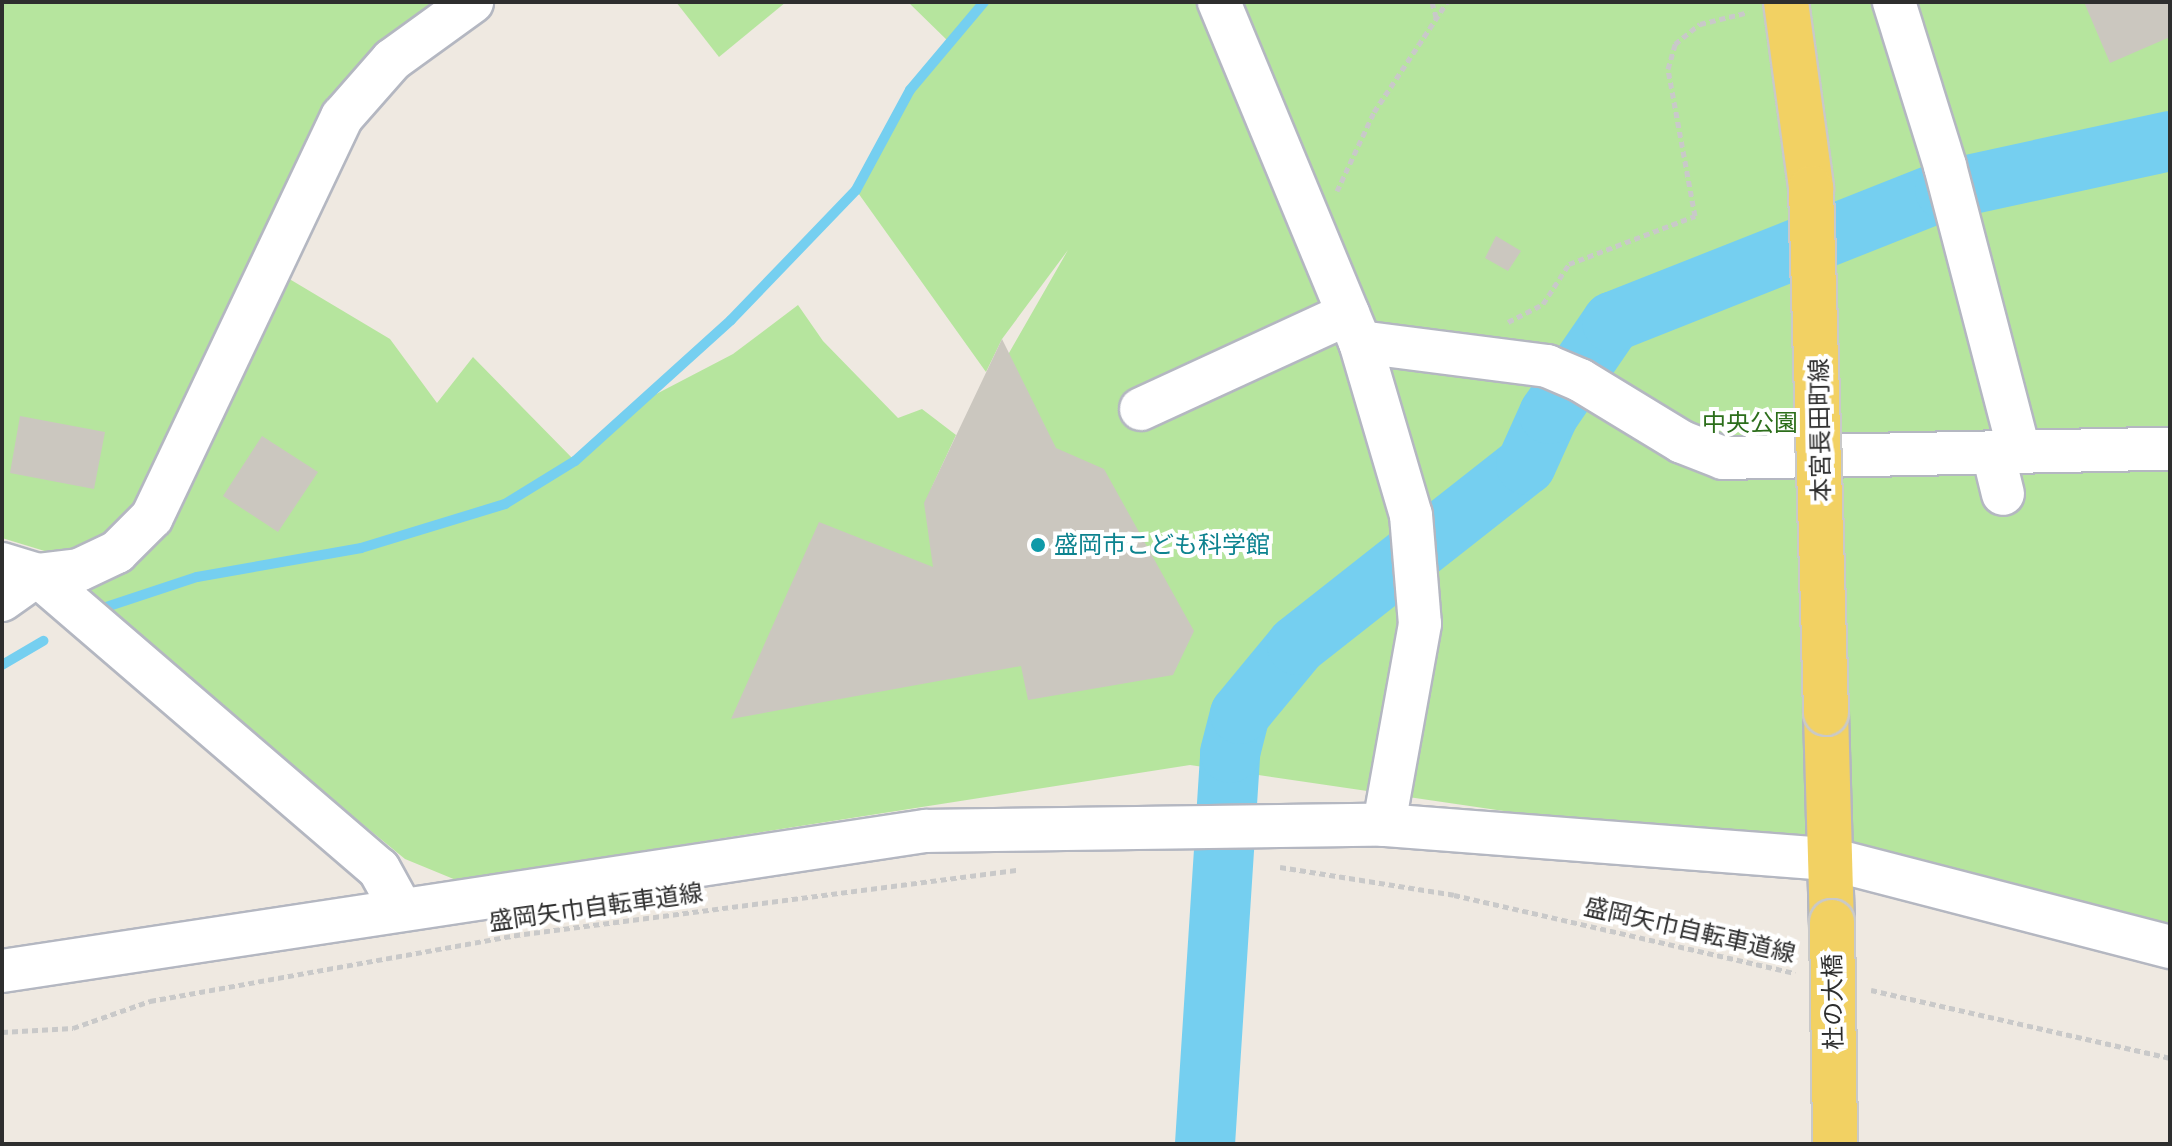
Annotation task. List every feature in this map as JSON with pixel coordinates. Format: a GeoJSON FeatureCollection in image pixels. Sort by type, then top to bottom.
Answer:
{"type":"FeatureCollection","features":[{"type":"Feature","properties":{"kind":"main road","name":"本宮長田町線"},"geometry":{"type":"LineString","coordinates":[[1775,5],[1811,188],[1830,859]]}},
{"type":"Feature","properties":{"kind":"main road","name":"杜の大橋"},"geometry":{"type":"LineString","coordinates":[[1830,859],[1835,1144]]}},
{"type":"Feature","properties":{"kind":"street"},"geometry":{"type":"LineString","coordinates":[[20,570],[79,570],[117,552],[152,517],[342,117],[392,60],[472,2]]}},
{"type":"Feature","properties":{"kind":"street"},"geometry":{"type":"LineString","coordinates":[[1219,2],[1354,328],[1411,515],[1420,624],[1384,825]]}},
{"type":"Feature","properties":{"kind":"street"},"geometry":{"type":"LineString","coordinates":[[1894,2],[1957,212],[2006,452],[2003,494]]}},
{"type":"Feature","properties":{"kind":"street"},"geometry":{"type":"LineString","coordinates":[[1141,409],[1354,328],[1490,355],[1569,376],[1682,442],[1723,458],[2170,449]]}},
{"type":"Feature","properties":{"kind":"street"},"geometry":{"type":"LineString","coordinates":[[2,600],[20,570]]}},
{"type":"Feature","properties":{"kind":"street"},"geometry":{"type":"LineString","coordinates":[[20,570],[379,869],[400,907]]}},
{"type":"Feature","properties":{"kind":"street"},"geometry":{"type":"LineString","coordinates":[[2,971],[400,907],[926,831],[1203,827],[1384,825],[1830,859],[2170,947]]}},
{"type":"Feature","properties":{"kind":"path"},"geometry":{"type":"LineString","coordinates":[[1432,2],[1436,18]]}},
{"type":"Feature","properties":{"kind":"path"},"geometry":{"type":"LineString","coordinates":[[1319,243],[1343,175],[1374,112],[1447,2]]}},
{"type":"Feature","properties":{"kind":"path"},"geometry":{"type":"LineString","coordinates":[[1490,355],[1509,320],[1543,304],[1569,264],[1695,216],[1668,69],[1675,44],[1700,24],[1775,5]]}},
{"type":"Feature","properties":{"kind":"path","name":"盛岡矢巾自転車道線"},"geometry":{"type":"LineString","coordinates":[[1276,866],[1454,895],[1808,976]]}},
{"type":"Feature","properties":{"kind":"path","name":"盛岡矢巾自転車道線"},"geometry":{"type":"LineString","coordinates":[[2,1032],[73,1028],[150,1001],[524,934],[1028,870]]}},
{"type":"Feature","properties":{"kind":"path"},"geometry":{"type":"LineString","coordinates":[[1855,986],[2170,1058]]}},
{"type":"Feature","properties":{"kind":"green space","name":"中央公園"},"geometry":{"type":"Polygon","coordinates":[[[2,2],[472,2],[392,60],[271,268],[390,339],[437,403],[473,357],[575,461],[639,403],[733,354],[798,305],[823,341],[898,418],[922,409],[956,435],[931,489],[1068,250],[1002,339],[986,372],[856,190],[910,90],[950,43],[908,2],[2170,2],[2170,947],[1830,859],[1190,765],[456,880],[405,859],[83,595],[116,553],[61,556],[2,538],[2,2]]]}},
{"type":"Feature","properties":{"kind":"green space"},"geometry":{"type":"Polygon","coordinates":[[[676,2],[786,2],[719,57],[676,2]]]}},
{"type":"Feature","properties":{"kind":"building"},"geometry":{"type":"Polygon","coordinates":[[[2084,2],[2170,2],[2170,37],[2110,63],[2084,2]]]}},
{"type":"Feature","properties":{"kind":"building"},"geometry":{"type":"Polygon","coordinates":[[[1496,236],[1521,251],[1508,271],[1485,258],[1496,236]]]}},
{"type":"Feature","properties":{"kind":"building","name":"盛岡市こども科学館"},"geometry":{"type":"Polygon","coordinates":[[[1002,339],[1056,448],[1104,469],[1194,631],[1173,675],[1028,700],[1021,666],[731,719],[819,522],[933,567],[924,503],[1002,339]]]}},
{"type":"Feature","properties":{"kind":"building"},"geometry":{"type":"Polygon","coordinates":[[[20,416],[105,432],[94,489],[10,473],[20,416]]]}},
{"type":"Feature","properties":{"kind":"building"},"geometry":{"type":"Polygon","coordinates":[[[262,436],[318,472],[278,532],[223,496],[262,436]]]}},
{"type":"Feature","properties":{"kind":"waterway"},"geometry":{"type":"LineString","coordinates":[[97,610],[197,577],[361,548],[505,504],[575,461],[731,320],[856,190],[910,90],[984,2]]}},
{"type":"Feature","properties":{"kind":"waterway"},"geometry":{"type":"LineString","coordinates":[[1205,1144],[1230,753],[1240,714],[1297,645],[1526,465],[1549,414],[1612,322],[1945,190],[2170,141]]}},
{"type":"Feature","properties":{"kind":"waterway"},"geometry":{"type":"LineString","coordinates":[[2,665],[43,641]]}},
{"type":"Feature","properties":{"kind":"place","name":"盛岡市こども科学館"},"geometry":{"type":"Point","coordinates":[1038,545]}}]}
